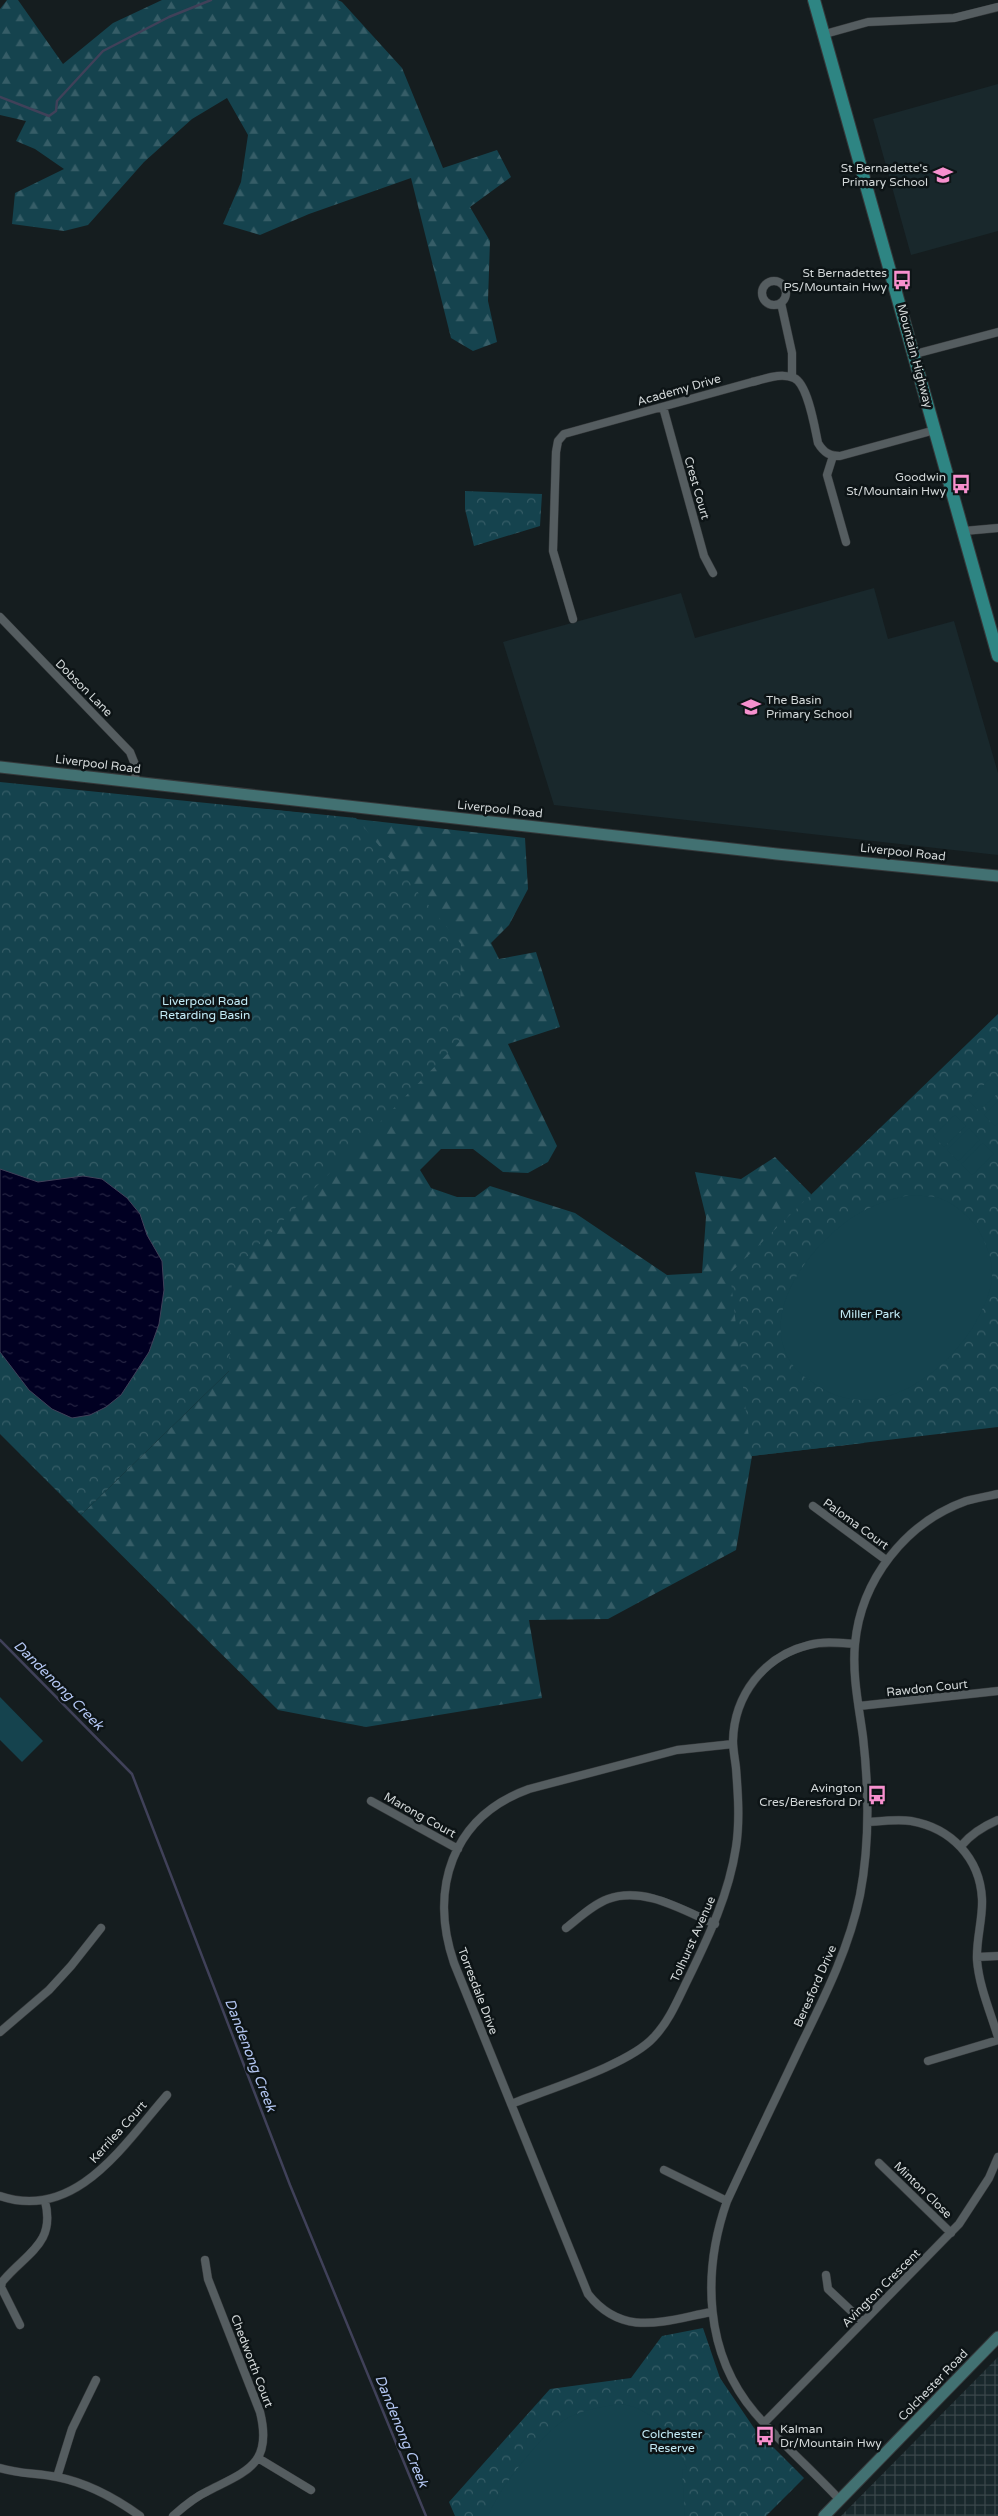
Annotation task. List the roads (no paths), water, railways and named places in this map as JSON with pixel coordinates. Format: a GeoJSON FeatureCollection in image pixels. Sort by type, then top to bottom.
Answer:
{"type":"FeatureCollection","features":[{"type":"Feature","properties":{"kind":"main road","name":"Mountain Highway"},"geometry":{"type":"LineString","coordinates":[[814,0],[915,354],[998,656]]}},
{"type":"Feature","properties":{"kind":"main road","name":"Liverpool Road"},"geometry":{"type":"LineString","coordinates":[[0,767],[778,854],[998,876]]}},
{"type":"Feature","properties":{"kind":"main road","name":"Colchester Road"},"geometry":{"type":"LineString","coordinates":[[824,2516],[998,2337]]}},
{"type":"Feature","properties":{"kind":"street"},"geometry":{"type":"LineString","coordinates":[[825,34],[868,22],[954,18],[998,6]]}},
{"type":"Feature","properties":{"kind":"street"},"geometry":{"type":"LineString","coordinates":[[781,303],[794,364],[792,377],[799,381],[804,388],[818,443],[823,451],[833,456],[840,456],[935,430]]}},
{"type":"Feature","properties":{"kind":"street"},"geometry":{"type":"LineString","coordinates":[[915,354],[998,332]]}},
{"type":"Feature","properties":{"kind":"street","name":"Academy Drive"},"geometry":{"type":"LineString","coordinates":[[573,619],[553,551],[558,442],[564,434],[776,376],[792,377]]}},
{"type":"Feature","properties":{"kind":"street","name":"Crest Court"},"geometry":{"type":"LineString","coordinates":[[662,407],[704,556],[713,573]]}},
{"type":"Feature","properties":{"kind":"street"},"geometry":{"type":"LineString","coordinates":[[833,456],[827,475],[846,542]]}},
{"type":"Feature","properties":{"kind":"street"},"geometry":{"type":"LineString","coordinates":[[964,531],[998,528]]}},
{"type":"Feature","properties":{"kind":"street","name":"Dobson Lane"},"geometry":{"type":"LineString","coordinates":[[0,617],[130,752],[136,767],[135,782]]}},
{"type":"Feature","properties":{"kind":"street","name":"Beresford Drive"},"geometry":{"type":"LineString","coordinates":[[840,2500],[764,2423],[750,2405],[729,2370],[714,2328],[711,2312],[711,2260],[717,2228],[726,2201],[840,1961],[860,1896],[869,1822],[866,1764],[859,1706],[855,1644],[860,1613],[871,1586],[886,1560],[905,1539],[930,1519],[966,1501],[998,1494]]}},
{"type":"Feature","properties":{"kind":"street","name":"Paloma Court"},"geometry":{"type":"LineString","coordinates":[[813,1506],[886,1560]]}},
{"type":"Feature","properties":{"kind":"street","name":"Tolhurst Avenue"},"geometry":{"type":"LineString","coordinates":[[511,2104],[632,2055],[653,2039],[673,2013],[715,1924],[729,1881],[736,1846],[738,1808],[733,1744],[734,1725],[744,1695],[762,1671],[791,1651],[811,1645],[855,1644]]}},
{"type":"Feature","properties":{"kind":"street","name":"Rawdon Court"},"geometry":{"type":"LineString","coordinates":[[859,1706],[998,1691]]}},
{"type":"Feature","properties":{"kind":"street","name":"Torresdale Drive"},"geometry":{"type":"LineString","coordinates":[[711,2312],[642,2324],[618,2319],[599,2308],[588,2294],[579,2277],[454,1964],[445,1933],[444,1896],[451,1865],[458,1849],[478,1822],[494,1808],[519,1793],[677,1750],[733,1744]]}},
{"type":"Feature","properties":{"kind":"street","name":"Marong Court"},"geometry":{"type":"LineString","coordinates":[[371,1801],[458,1849]]}},
{"type":"Feature","properties":{"kind":"street"},"geometry":{"type":"LineString","coordinates":[[869,1822],[910,1820],[943,1832],[962,1846],[970,1858],[981,1886],[982,1900],[977,1957],[979,1979],[998,2038],[928,2061]]}},
{"type":"Feature","properties":{"kind":"street"},"geometry":{"type":"LineString","coordinates":[[962,1846],[967,1839],[986,1825],[998,1820]]}},
{"type":"Feature","properties":{"kind":"street"},"geometry":{"type":"LineString","coordinates":[[566,1928],[594,1906],[608,1899],[632,1895],[641,1895],[660,1901],[715,1924]]}},
{"type":"Feature","properties":{"kind":"street"},"geometry":{"type":"LineString","coordinates":[[0,2032],[49,1990],[101,1928]]}},
{"type":"Feature","properties":{"kind":"street"},"geometry":{"type":"LineString","coordinates":[[977,1957],[998,1956]]}},
{"type":"Feature","properties":{"kind":"street","name":"Kerrilea Court"},"geometry":{"type":"LineString","coordinates":[[0,2196],[22,2202],[45,2201],[72,2191],[86,2182],[111,2159],[167,2095]]}},
{"type":"Feature","properties":{"kind":"street","name":"Avington Crescent"},"geometry":{"type":"LineString","coordinates":[[764,2423],[951,2232],[979,2195],[998,2157]]}},
{"type":"Feature","properties":{"kind":"street","name":"Minton Close"},"geometry":{"type":"LineString","coordinates":[[879,2163],[951,2232]]}},
{"type":"Feature","properties":{"kind":"street"},"geometry":{"type":"LineString","coordinates":[[664,2170],[726,2201]]}},
{"type":"Feature","properties":{"kind":"street"},"geometry":{"type":"LineString","coordinates":[[20,2325],[1,2288],[2,2282],[43,2240],[49,2217],[45,2201]]}},
{"type":"Feature","properties":{"kind":"street","name":"Chedworth Court"},"geometry":{"type":"LineString","coordinates":[[205,2260],[208,2279],[260,2412],[264,2427],[258,2458]]}},
{"type":"Feature","properties":{"kind":"street"},"geometry":{"type":"LineString","coordinates":[[826,2275],[828,2289],[863,2322]]}},
{"type":"Feature","properties":{"kind":"street"},"geometry":{"type":"LineString","coordinates":[[57,2477],[72,2429],[96,2380]]}},
{"type":"Feature","properties":{"kind":"street"},"geometry":{"type":"LineString","coordinates":[[173,2516],[206,2492],[239,2477],[258,2458],[311,2490]]}},
{"type":"Feature","properties":{"kind":"street"},"geometry":{"type":"LineString","coordinates":[[0,2468],[57,2477],[87,2485],[140,2516]]}},
{"type":"Feature","properties":{"kind":"water"},"geometry":{"type":"Polygon","coordinates":[[[0,1169],[38,1182],[83,1176],[102,1179],[127,1198],[140,1214],[147,1235],[162,1261],[164,1290],[159,1324],[149,1352],[121,1395],[106,1407],[90,1415],[72,1418],[52,1409],[29,1390],[0,1352],[0,1169]]]}},
{"type":"Feature","properties":{"kind":"waterway"},"geometry":{"type":"LineString","coordinates":[[0,97],[49,116],[56,111],[57,101],[103,51],[169,17],[211,0]]}},
{"type":"Feature","properties":{"kind":"waterway","name":"Dandenong Creek"},"geometry":{"type":"LineString","coordinates":[[0,1640],[132,1774],[290,2185],[426,2516]]}},
{"type":"Feature","properties":{"kind":"place","name":"St Bernadette's Primary School"},"geometry":{"type":"Point","coordinates":[943,175]}},
{"type":"Feature","properties":{"kind":"place","name":"St Bernadettes PS/Mountain Hwy"},"geometry":{"type":"Point","coordinates":[902,280]}},
{"type":"Feature","properties":{"kind":"place","name":"Goodwin St/Mountain Hwy"},"geometry":{"type":"Point","coordinates":[961,484]}},
{"type":"Feature","properties":{"kind":"place","name":"The Basin Primary School"},"geometry":{"type":"Point","coordinates":[751,707]}},
{"type":"Feature","properties":{"kind":"place","name":"Avington Cres/Beresford Dr"},"geometry":{"type":"Point","coordinates":[877,1795]}},
{"type":"Feature","properties":{"kind":"place","name":"Kalman Dr/Mountain Hwy"},"geometry":{"type":"Point","coordinates":[765,2436]}},
{"type":"Feature","properties":{"kind":"park label","name":"Liverpool Road Retarding Basin"},"geometry":{"type":"Point","coordinates":[205,1008]}},
{"type":"Feature","properties":{"kind":"park label","name":"Miller Park"},"geometry":{"type":"Point","coordinates":[870,1314]}},
{"type":"Feature","properties":{"kind":"park label","name":"Colchester Reserve"},"geometry":{"type":"Point","coordinates":[672,2441]}}]}
